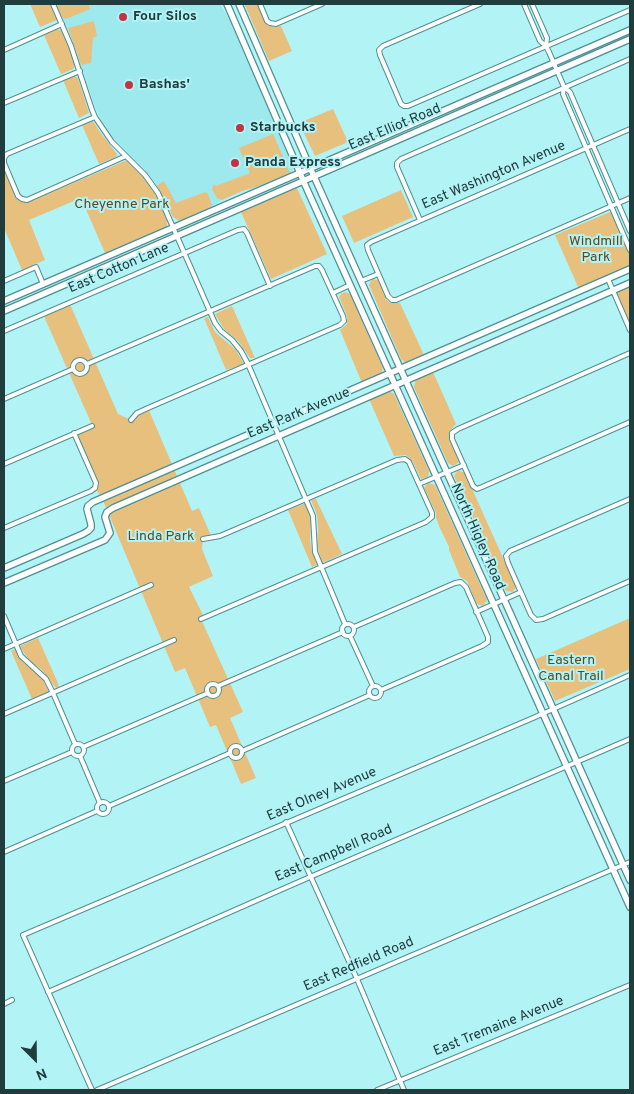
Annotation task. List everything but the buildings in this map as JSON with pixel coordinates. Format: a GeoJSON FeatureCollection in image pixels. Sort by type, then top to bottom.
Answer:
{"type":"FeatureCollection","features":[{"type":"Feature","properties":{"kind":"main road","name":"North Higley Road"},"geometry":{"type":"LineString","coordinates":[[240,4],[360,281],[630,880]]}},
{"type":"Feature","properties":{"kind":"main road","name":"North Higley Road"},"geometry":{"type":"LineString","coordinates":[[228,6],[350,285],[630,907]]}},
{"type":"Feature","properties":{"kind":"main road","name":"East Elliot Road"},"geometry":{"type":"LineString","coordinates":[[4,301],[174,228],[302,177],[314,176],[555,67],[630,30]]}},
{"type":"Feature","properties":{"kind":"main road","name":"East Elliot Road"},"geometry":{"type":"LineString","coordinates":[[4,311],[177,236],[302,177],[310,168],[555,67],[630,39]]}},
{"type":"Feature","properties":{"kind":"main road","name":"East Park Avenue"},"geometry":{"type":"LineString","coordinates":[[4,568],[88,531],[91,528],[91,524],[87,509],[93,502],[630,269]]}},
{"type":"Feature","properties":{"kind":"main road","name":"East Park Avenue"},"geometry":{"type":"LineString","coordinates":[[4,583],[105,540],[110,534],[105,516],[109,510],[630,283]]}},
{"type":"Feature","properties":{"kind":"street"},"geometry":{"type":"LineString","coordinates":[[53,4],[71,46],[95,117],[112,142],[146,175],[158,193],[215,323],[241,351],[248,364],[313,516],[315,552],[345,624]]}},
{"type":"Feature","properties":{"kind":"street"},"geometry":{"type":"LineString","coordinates":[[228,6],[240,4]]}},
{"type":"Feature","properties":{"kind":"street"},"geometry":{"type":"LineString","coordinates":[[260,4],[270,24],[276,24],[322,4]]}},
{"type":"Feature","properties":{"kind":"street"},"geometry":{"type":"LineString","coordinates":[[480,4],[383,46],[380,50],[380,55],[401,104],[408,106],[630,10]]}},
{"type":"Feature","properties":{"kind":"street"},"geometry":{"type":"LineString","coordinates":[[524,4],[540,41],[546,46],[564,87],[570,92],[630,231]]}},
{"type":"Feature","properties":{"kind":"street"},"geometry":{"type":"LineString","coordinates":[[532,4],[547,38],[546,46]]}},
{"type":"Feature","properties":{"kind":"street"},"geometry":{"type":"LineString","coordinates":[[4,50],[62,24]]}},
{"type":"Feature","properties":{"kind":"street"},"geometry":{"type":"LineString","coordinates":[[420,220],[397,167],[400,159],[630,59]]}},
{"type":"Feature","properties":{"kind":"street"},"geometry":{"type":"LineString","coordinates":[[4,103],[80,71]]}},
{"type":"Feature","properties":{"kind":"street"},"geometry":{"type":"LineString","coordinates":[[564,87],[563,94],[630,250]]}},
{"type":"Feature","properties":{"kind":"street"},"geometry":{"type":"LineString","coordinates":[[95,117],[7,154],[4,158],[4,163],[18,196],[22,200],[27,200],[126,156]]}},
{"type":"Feature","properties":{"kind":"street","name":"East Washington Avenue"},"geometry":{"type":"LineString","coordinates":[[378,274],[368,250],[367,245],[370,242],[630,129]]}},
{"type":"Feature","properties":{"kind":"street"},"geometry":{"type":"LineString","coordinates":[[360,281],[378,274],[388,296],[392,300],[396,300],[630,198]]}},
{"type":"Feature","properties":{"kind":"street","name":"East Cotton Lane"},"geometry":{"type":"LineString","coordinates":[[4,331],[238,230],[244,229],[247,233],[270,286]]}},
{"type":"Feature","properties":{"kind":"street"},"geometry":{"type":"LineString","coordinates":[[87,364],[315,266],[319,266],[343,316],[344,321],[340,325],[136,413],[131,420]]}},
{"type":"Feature","properties":{"kind":"street"},"geometry":{"type":"LineString","coordinates":[[4,281],[36,267],[43,284]]}},
{"type":"Feature","properties":{"kind":"street"},"geometry":{"type":"LineString","coordinates":[[608,279],[630,330]]}},
{"type":"Feature","properties":{"kind":"street"},"geometry":{"type":"LineString","coordinates":[[333,293],[350,285]]}},
{"type":"Feature","properties":{"kind":"street"},"geometry":{"type":"LineString","coordinates":[[630,353],[458,429],[452,433],[452,439],[473,486],[477,489],[630,422]]}},
{"type":"Feature","properties":{"kind":"street"},"geometry":{"type":"LineString","coordinates":[[73,369],[74,363],[78,360],[82,360],[87,364]]}},
{"type":"Feature","properties":{"kind":"street"},"geometry":{"type":"LineString","coordinates":[[73,369],[78,374],[83,373],[86,370],[87,364]]}},
{"type":"Feature","properties":{"kind":"street"},"geometry":{"type":"LineString","coordinates":[[4,399],[73,369]]}},
{"type":"Feature","properties":{"kind":"street"},"geometry":{"type":"LineString","coordinates":[[4,464],[92,426]]}},
{"type":"Feature","properties":{"kind":"street"},"geometry":{"type":"LineString","coordinates":[[4,528],[95,488],[96,484],[74,433]]}},
{"type":"Feature","properties":{"kind":"street"},"geometry":{"type":"LineString","coordinates":[[201,619],[426,522],[432,517],[432,513],[409,462],[405,459],[397,460],[220,536],[203,539]]}},
{"type":"Feature","properties":{"kind":"street"},"geometry":{"type":"LineString","coordinates":[[419,484],[464,464]]}},
{"type":"Feature","properties":{"kind":"street"},"geometry":{"type":"LineString","coordinates":[[630,500],[510,552],[506,556],[521,592],[536,620],[543,619],[630,581]]}},
{"type":"Feature","properties":{"kind":"street"},"geometry":{"type":"LineString","coordinates":[[354,627],[461,582],[466,587],[488,637],[488,642],[381,690]]}},
{"type":"Feature","properties":{"kind":"street"},"geometry":{"type":"LineString","coordinates":[[4,649],[151,585]]}},
{"type":"Feature","properties":{"kind":"street"},"geometry":{"type":"LineString","coordinates":[[476,612],[521,592]]}},
{"type":"Feature","properties":{"kind":"street"},"geometry":{"type":"LineString","coordinates":[[4,616],[21,656],[46,679],[75,744]]}},
{"type":"Feature","properties":{"kind":"street"},"geometry":{"type":"LineString","coordinates":[[345,624],[350,624],[354,627]]}},
{"type":"Feature","properties":{"kind":"street"},"geometry":{"type":"LineString","coordinates":[[342,632],[345,624]]}},
{"type":"Feature","properties":{"kind":"street"},"geometry":{"type":"LineString","coordinates":[[350,636],[354,632],[354,627]]}},
{"type":"Feature","properties":{"kind":"street"},"geometry":{"type":"LineString","coordinates":[[342,632],[350,636],[373,686]]}},
{"type":"Feature","properties":{"kind":"street"},"geometry":{"type":"LineString","coordinates":[[208,693],[207,689],[210,684],[218,686],[342,632]]}},
{"type":"Feature","properties":{"kind":"street"},"geometry":{"type":"LineString","coordinates":[[4,714],[174,640]]}},
{"type":"Feature","properties":{"kind":"street","name":"East Olney Avenue"},"geometry":{"type":"LineString","coordinates":[[48,992],[23,935],[630,675]]}},
{"type":"Feature","properties":{"kind":"street"},"geometry":{"type":"LineString","coordinates":[[208,693],[213,696],[217,695],[219,691],[218,686]]}},
{"type":"Feature","properties":{"kind":"street"},"geometry":{"type":"LineString","coordinates":[[373,686],[378,686],[381,690]]}},
{"type":"Feature","properties":{"kind":"street"},"geometry":{"type":"LineString","coordinates":[[370,695],[369,690],[373,686]]}},
{"type":"Feature","properties":{"kind":"street"},"geometry":{"type":"LineString","coordinates":[[370,695],[373,698],[378,698],[381,690]]}},
{"type":"Feature","properties":{"kind":"street"},"geometry":{"type":"LineString","coordinates":[[83,747],[208,693]]}},
{"type":"Feature","properties":{"kind":"street"},"geometry":{"type":"LineString","coordinates":[[230,753],[232,757],[236,758],[241,755],[242,751],[370,695]]}},
{"type":"Feature","properties":{"kind":"street","name":"East Campbell Road"},"geometry":{"type":"LineString","coordinates":[[48,992],[630,739]]}},
{"type":"Feature","properties":{"kind":"street"},"geometry":{"type":"LineString","coordinates":[[75,744],[80,744],[83,747]]}},
{"type":"Feature","properties":{"kind":"street"},"geometry":{"type":"LineString","coordinates":[[72,752],[75,744]]}},
{"type":"Feature","properties":{"kind":"street"},"geometry":{"type":"LineString","coordinates":[[109,806],[230,753],[231,748],[234,746],[239,747],[242,751]]}},
{"type":"Feature","properties":{"kind":"street"},"geometry":{"type":"LineString","coordinates":[[80,756],[84,752],[83,747]]}},
{"type":"Feature","properties":{"kind":"street"},"geometry":{"type":"LineString","coordinates":[[72,752],[76,756],[80,756]]}},
{"type":"Feature","properties":{"kind":"street"},"geometry":{"type":"LineString","coordinates":[[4,781],[72,752]]}},
{"type":"Feature","properties":{"kind":"street"},"geometry":{"type":"LineString","coordinates":[[80,756],[100,803]]}},
{"type":"Feature","properties":{"kind":"street"},"geometry":{"type":"LineString","coordinates":[[100,803],[106,803],[109,806]]}},
{"type":"Feature","properties":{"kind":"street"},"geometry":{"type":"LineString","coordinates":[[97,811],[97,806],[100,803]]}},
{"type":"Feature","properties":{"kind":"street"},"geometry":{"type":"LineString","coordinates":[[97,811],[100,814],[106,814],[109,811],[109,806]]}},
{"type":"Feature","properties":{"kind":"street"},"geometry":{"type":"LineString","coordinates":[[4,852],[97,811]]}},
{"type":"Feature","properties":{"kind":"street"},"geometry":{"type":"LineString","coordinates":[[286,822],[357,979],[404,1090]]}},
{"type":"Feature","properties":{"kind":"street","name":"East Redfield Road"},"geometry":{"type":"LineString","coordinates":[[97,1090],[630,862]]}},
{"type":"Feature","properties":{"kind":"street","name":"East Tremaine Avenue"},"geometry":{"type":"LineString","coordinates":[[377,1090],[630,985]]}},
{"type":"Feature","properties":{"kind":"street"},"geometry":{"type":"LineString","coordinates":[[48,992],[92,1090]]}},
{"type":"Feature","properties":{"kind":"street"},"geometry":{"type":"LineString","coordinates":[[4,1004],[12,1000]]}},
{"type":"Feature","properties":{"kind":"shaded area"},"geometry":{"type":"Polygon","coordinates":[[[56,4],[220,4],[229,19],[292,164],[292,171],[267,184],[222,200],[180,221],[176,220],[149,175],[112,137],[103,123],[96,110],[73,42],[56,4]]]}},
{"type":"Feature","properties":{"kind":"green space"},"geometry":{"type":"Polygon","coordinates":[[[30,4],[50,4],[57,20],[40,27],[30,4]]]}},
{"type":"Feature","properties":{"kind":"green space"},"geometry":{"type":"Polygon","coordinates":[[[56,4],[88,4],[90,9],[66,19],[62,17],[56,4]]]}},
{"type":"Feature","properties":{"kind":"green space"},"geometry":{"type":"Polygon","coordinates":[[[257,4],[267,25],[281,26],[292,51],[269,61],[245,5],[257,4]]]}},
{"type":"Feature","properties":{"kind":"green space"},"geometry":{"type":"Polygon","coordinates":[[[94,21],[97,36],[93,38],[91,63],[81,65],[68,28],[94,21]]]}},
{"type":"Feature","properties":{"kind":"green space"},"geometry":{"type":"Polygon","coordinates":[[[58,29],[62,31],[70,48],[75,66],[73,69],[61,74],[44,35],[58,29]]]}},
{"type":"Feature","properties":{"kind":"green space"},"geometry":{"type":"Polygon","coordinates":[[[74,75],[78,78],[89,113],[79,118],[63,80],[74,75]]]}},
{"type":"Feature","properties":{"kind":"green space"},"geometry":{"type":"Polygon","coordinates":[[[333,109],[348,142],[315,156],[299,123],[333,109]]]}},
{"type":"Feature","properties":{"kind":"green space"},"geometry":{"type":"Polygon","coordinates":[[[93,121],[117,154],[116,157],[99,164],[82,125],[93,121]]]}},
{"type":"Feature","properties":{"kind":"green space"},"geometry":{"type":"Polygon","coordinates":[[[273,134],[290,173],[222,200],[217,198],[212,189],[214,184],[216,186],[250,173],[239,148],[273,134]]]}},
{"type":"Feature","properties":{"kind":"green space","name":"Cheyenne Park"},"geometry":{"type":"Polygon","coordinates":[[[127,160],[153,190],[167,218],[167,226],[105,253],[81,198],[29,220],[45,260],[22,270],[4,228],[4,169],[19,201],[29,202],[127,160]]]}},
{"type":"Feature","properties":{"kind":"green space"},"geometry":{"type":"Polygon","coordinates":[[[164,181],[176,203],[205,192],[208,194],[212,205],[180,221],[173,217],[157,186],[164,181]]]}},
{"type":"Feature","properties":{"kind":"green space"},"geometry":{"type":"Polygon","coordinates":[[[297,188],[327,254],[271,279],[241,212],[297,188]]]}},
{"type":"Feature","properties":{"kind":"green space"},"geometry":{"type":"Polygon","coordinates":[[[401,190],[413,217],[354,243],[342,216],[401,190]]]}},
{"type":"Feature","properties":{"kind":"green space","name":"Windmill Park"},"geometry":{"type":"Polygon","coordinates":[[[610,212],[630,254],[630,267],[579,289],[555,235],[610,212]]]}},
{"type":"Feature","properties":{"kind":"green space"},"geometry":{"type":"Polygon","coordinates":[[[372,279],[378,280],[390,303],[400,303],[424,355],[406,363],[401,359],[369,285],[372,279]]]}},
{"type":"Feature","properties":{"kind":"green space"},"geometry":{"type":"Polygon","coordinates":[[[630,283],[630,330],[613,291],[630,283]]]}},
{"type":"Feature","properties":{"kind":"green space"},"geometry":{"type":"Polygon","coordinates":[[[345,292],[350,294],[383,368],[381,375],[362,383],[340,330],[347,324],[347,316],[339,297],[345,292]]]}},
{"type":"Feature","properties":{"kind":"green space","name":"Linda Park"},"geometry":{"type":"Polygon","coordinates":[[[69,302],[118,414],[131,420],[137,413],[148,408],[192,511],[199,508],[212,538],[203,539],[202,549],[213,576],[189,587],[204,617],[201,619],[243,712],[230,718],[256,778],[241,784],[216,725],[210,727],[185,668],[175,672],[102,498],[95,488],[96,483],[74,433],[92,425],[43,314],[69,302]]]}},
{"type":"Feature","properties":{"kind":"green space"},"geometry":{"type":"Polygon","coordinates":[[[232,306],[255,358],[250,358],[238,341],[224,329],[215,314],[232,306]]]}},
{"type":"Feature","properties":{"kind":"green space"},"geometry":{"type":"Polygon","coordinates":[[[208,317],[215,332],[236,350],[244,364],[226,370],[204,318],[208,317]]]}},
{"type":"Feature","properties":{"kind":"green space"},"geometry":{"type":"Polygon","coordinates":[[[433,372],[456,424],[449,432],[449,439],[459,460],[453,466],[448,463],[414,387],[416,379],[433,372]]]}},
{"type":"Feature","properties":{"kind":"green space"},"geometry":{"type":"Polygon","coordinates":[[[389,391],[394,394],[429,471],[428,477],[421,479],[412,460],[406,455],[394,456],[369,399],[389,391]]]}},
{"type":"Feature","properties":{"kind":"green space"},"geometry":{"type":"Polygon","coordinates":[[[458,470],[465,473],[516,587],[513,592],[506,591],[454,476],[458,470]]]}},
{"type":"Feature","properties":{"kind":"green space"},"geometry":{"type":"Polygon","coordinates":[[[428,483],[435,485],[487,600],[483,606],[477,604],[467,581],[460,577],[439,526],[436,513],[424,488],[428,483]]]}},
{"type":"Feature","properties":{"kind":"green space"},"geometry":{"type":"Polygon","coordinates":[[[316,499],[342,554],[322,563],[317,545],[317,515],[311,500],[316,499]]]}},
{"type":"Feature","properties":{"kind":"green space"},"geometry":{"type":"Polygon","coordinates":[[[306,503],[311,522],[310,541],[317,565],[312,567],[288,510],[306,503]]]}},
{"type":"Feature","properties":{"kind":"green space","name":"Eastern Canal Trail"},"geometry":{"type":"Polygon","coordinates":[[[630,618],[630,669],[555,701],[536,659],[630,618]]]}},
{"type":"Feature","properties":{"kind":"green space"},"geometry":{"type":"Polygon","coordinates":[[[38,638],[57,681],[59,687],[57,688],[41,669],[32,663],[20,646],[38,638]]]}},
{"type":"Feature","properties":{"kind":"green space"},"geometry":{"type":"Polygon","coordinates":[[[15,649],[23,662],[44,681],[49,692],[32,699],[11,651],[15,649]]]}},
{"type":"Feature","properties":{"kind":"place","name":"Four Silos"},"geometry":{"type":"Point","coordinates":[123,17]}},
{"type":"Feature","properties":{"kind":"place","name":"Bashas'"},"geometry":{"type":"Point","coordinates":[129,85]}},
{"type":"Feature","properties":{"kind":"place","name":"Starbucks"},"geometry":{"type":"Point","coordinates":[240,128]}},
{"type":"Feature","properties":{"kind":"place","name":"Panda Express"},"geometry":{"type":"Point","coordinates":[235,163]}}]}
